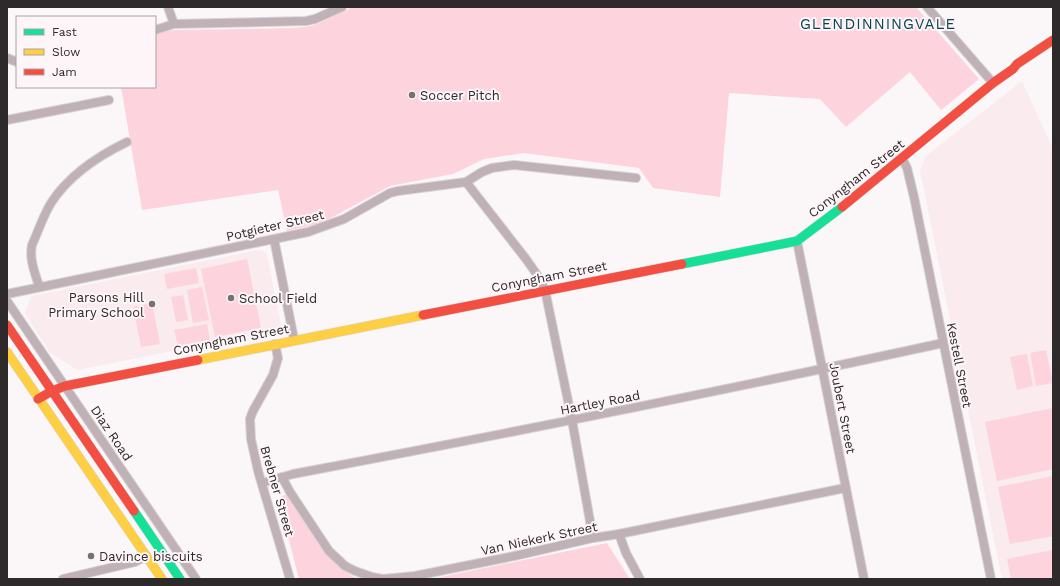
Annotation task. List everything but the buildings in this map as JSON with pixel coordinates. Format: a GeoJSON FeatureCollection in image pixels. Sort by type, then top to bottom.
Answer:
{"type":"FeatureCollection","features":[{"type":"Feature","properties":{"kind":"street"},"geometry":{"type":"LineString","coordinates":[[168,7],[174,24]]}},
{"type":"Feature","properties":{"kind":"street"},"geometry":{"type":"LineString","coordinates":[[156,30],[174,24],[306,21],[315,19],[342,7]]}},
{"type":"Feature","properties":{"kind":"street"},"geometry":{"type":"LineString","coordinates":[[927,7],[993,83]]}},
{"type":"Feature","properties":{"kind":"street","name":"Conyngham Street"},"geometry":{"type":"LineString","coordinates":[[38,399],[65,386],[294,339],[797,240],[902,158],[1021,61],[1053,40]]}},
{"type":"Feature","properties":{"kind":"street","name":"Conyngham Street"},"geometry":{"type":"LineString","coordinates":[[1013,69],[1020,68],[1053,48]]}},
{"type":"Feature","properties":{"kind":"street"},"geometry":{"type":"LineString","coordinates":[[7,120],[109,100]]}},
{"type":"Feature","properties":{"kind":"street"},"geometry":{"type":"LineString","coordinates":[[39,286],[31,250],[51,203],[59,192],[84,167],[95,159],[127,142]]}},
{"type":"Feature","properties":{"kind":"street","name":"Kestell Street"},"geometry":{"type":"LineString","coordinates":[[902,158],[907,168],[914,197],[991,579]]}},
{"type":"Feature","properties":{"kind":"street","name":"Potgieter Street"},"geometry":{"type":"LineString","coordinates":[[7,294],[39,286],[308,232],[344,219],[384,196],[398,191],[466,182],[482,172],[492,168],[514,164],[636,178]]}},
{"type":"Feature","properties":{"kind":"street"},"geometry":{"type":"LineString","coordinates":[[466,182],[526,258],[540,279],[545,290],[572,420],[594,538]]}},
{"type":"Feature","properties":{"kind":"street"},"geometry":{"type":"LineString","coordinates":[[274,239],[294,339]]}},
{"type":"Feature","properties":{"kind":"street","name":"Joubert Street"},"geometry":{"type":"LineString","coordinates":[[797,240],[864,579]]}},
{"type":"Feature","properties":{"kind":"street","name":"Diaz Road"},"geometry":{"type":"LineString","coordinates":[[7,301],[196,579]]}},
{"type":"Feature","properties":{"kind":"street","name":"Diaz Road"},"geometry":{"type":"LineString","coordinates":[[7,325],[180,579]]}},
{"type":"Feature","properties":{"kind":"street","name":"Hartley Road"},"geometry":{"type":"LineString","coordinates":[[262,483],[282,477],[392,454],[823,370],[943,343]]}},
{"type":"Feature","properties":{"kind":"street","name":"Brebner Street"},"geometry":{"type":"LineString","coordinates":[[275,344],[278,358],[275,368],[250,419],[251,439],[254,458],[290,579]]}},
{"type":"Feature","properties":{"kind":"street"},"geometry":{"type":"LineString","coordinates":[[7,352],[162,579]]}},
{"type":"Feature","properties":{"kind":"street","name":"Van Niekerk Street"},"geometry":{"type":"LineString","coordinates":[[282,477],[290,492],[329,551],[345,566],[355,571],[372,577],[383,578],[415,576],[594,538],[845,488]]}},
{"type":"Feature","properties":{"kind":"street"},"geometry":{"type":"LineString","coordinates":[[619,534],[626,553],[640,579]]}},
{"type":"Feature","properties":{"kind":"street"},"geometry":{"type":"LineString","coordinates":[[63,579],[134,562],[146,556]]}},
{"type":"Feature","properties":{"kind":"shaded area"},"geometry":{"type":"Polygon","coordinates":[[[353,7],[916,7],[979,79],[941,110],[910,72],[846,127],[820,99],[729,93],[720,197],[653,188],[639,168],[524,153],[484,159],[453,174],[390,186],[329,219],[317,224],[287,231],[278,190],[142,210],[121,88],[156,88],[156,33],[174,30],[294,28],[312,26],[353,7]]]}},
{"type":"Feature","properties":{"kind":"shaded area"},"geometry":{"type":"Polygon","coordinates":[[[1022,81],[1053,149],[1053,579],[1002,579],[920,170],[926,156],[1022,81]]]}},
{"type":"Feature","properties":{"kind":"shaded area","name":"Parsons Hill Primary School"},"geometry":{"type":"Polygon","coordinates":[[[259,250],[265,252],[267,255],[281,325],[278,330],[77,370],[50,353],[25,314],[31,296],[259,250]]]}},
{"type":"Feature","properties":{"kind":"shaded area","name":"School Field"},"geometry":{"type":"Polygon","coordinates":[[[247,259],[261,328],[215,337],[201,269],[247,259]]]}},
{"type":"Feature","properties":{"kind":"shaded area"},"geometry":{"type":"Polygon","coordinates":[[[196,268],[199,283],[167,289],[164,274],[196,268]]]}},
{"type":"Feature","properties":{"kind":"shaded area"},"geometry":{"type":"Polygon","coordinates":[[[202,287],[209,320],[193,323],[187,290],[202,287]]]}},
{"type":"Feature","properties":{"kind":"shaded area"},"geometry":{"type":"Polygon","coordinates":[[[183,295],[188,320],[176,322],[171,297],[183,295]]]}},
{"type":"Feature","properties":{"kind":"shaded area"},"geometry":{"type":"Polygon","coordinates":[[[152,303],[160,344],[141,347],[133,307],[152,303]]]}},
{"type":"Feature","properties":{"kind":"shaded area"},"geometry":{"type":"Polygon","coordinates":[[[207,324],[210,340],[178,346],[174,330],[207,324]]]}},
{"type":"Feature","properties":{"kind":"shaded area"},"geometry":{"type":"Polygon","coordinates":[[[1046,350],[1053,383],[1036,386],[1030,353],[1046,350]]]}},
{"type":"Feature","properties":{"kind":"shaded area"},"geometry":{"type":"Polygon","coordinates":[[[1027,354],[1033,386],[1017,390],[1010,357],[1027,354]]]}},
{"type":"Feature","properties":{"kind":"shaded area"},"geometry":{"type":"Polygon","coordinates":[[[1053,408],[1053,469],[997,481],[985,422],[1053,408]]]}},
{"type":"Feature","properties":{"kind":"shaded area"},"geometry":{"type":"Polygon","coordinates":[[[1053,476],[1053,536],[1010,544],[998,487],[1053,476]]]}},
{"type":"Feature","properties":{"kind":"shaded area"},"geometry":{"type":"Polygon","coordinates":[[[284,495],[289,496],[318,542],[336,563],[357,579],[299,579],[279,501],[284,495]]]}},
{"type":"Feature","properties":{"kind":"shaded area"},"geometry":{"type":"Polygon","coordinates":[[[607,543],[630,579],[431,579],[607,543]]]}},
{"type":"Feature","properties":{"kind":"shaded area"},"geometry":{"type":"Polygon","coordinates":[[[1053,550],[1053,579],[1011,579],[1007,559],[1053,550]]]}},
{"type":"Feature","properties":{"kind":"traffic: fast"},"geometry":{"type":"LineString","coordinates":[[682,264],[797,241],[842,207]]}},
{"type":"Feature","properties":{"kind":"traffic: fast"},"geometry":{"type":"LineString","coordinates":[[134,511],[180,579]]}},
{"type":"Feature","properties":{"kind":"traffic: slow"},"geometry":{"type":"LineString","coordinates":[[198,360],[423,315]]}},
{"type":"Feature","properties":{"kind":"traffic: slow"},"geometry":{"type":"LineString","coordinates":[[7,352],[162,579]]}},
{"type":"Feature","properties":{"kind":"traffic: jam"},"geometry":{"type":"LineString","coordinates":[[842,207],[993,83],[1013,69],[1017,64],[1053,40]]}},
{"type":"Feature","properties":{"kind":"traffic: jam"},"geometry":{"type":"LineString","coordinates":[[423,315],[682,264]]}},
{"type":"Feature","properties":{"kind":"traffic: jam"},"geometry":{"type":"LineString","coordinates":[[7,325],[134,511]]}},
{"type":"Feature","properties":{"kind":"traffic: jam"},"geometry":{"type":"LineString","coordinates":[[38,399],[65,386],[198,360]]}},
{"type":"Feature","properties":{"kind":"place","name":"Soccer Pitch"},"geometry":{"type":"Point","coordinates":[412,95]}},
{"type":"Feature","properties":{"kind":"place","name":"School Field"},"geometry":{"type":"Point","coordinates":[231,298]}},
{"type":"Feature","properties":{"kind":"place","name":"Parsons Hill Primary School"},"geometry":{"type":"Point","coordinates":[152,304]}},
{"type":"Feature","properties":{"kind":"place","name":"Davince biscuits"},"geometry":{"type":"Point","coordinates":[91,556]}},
{"type":"Feature","properties":{"kind":"district","name":"GLENDINNINGVALE"},"geometry":{"type":"Point","coordinates":[878,24]}}]}
